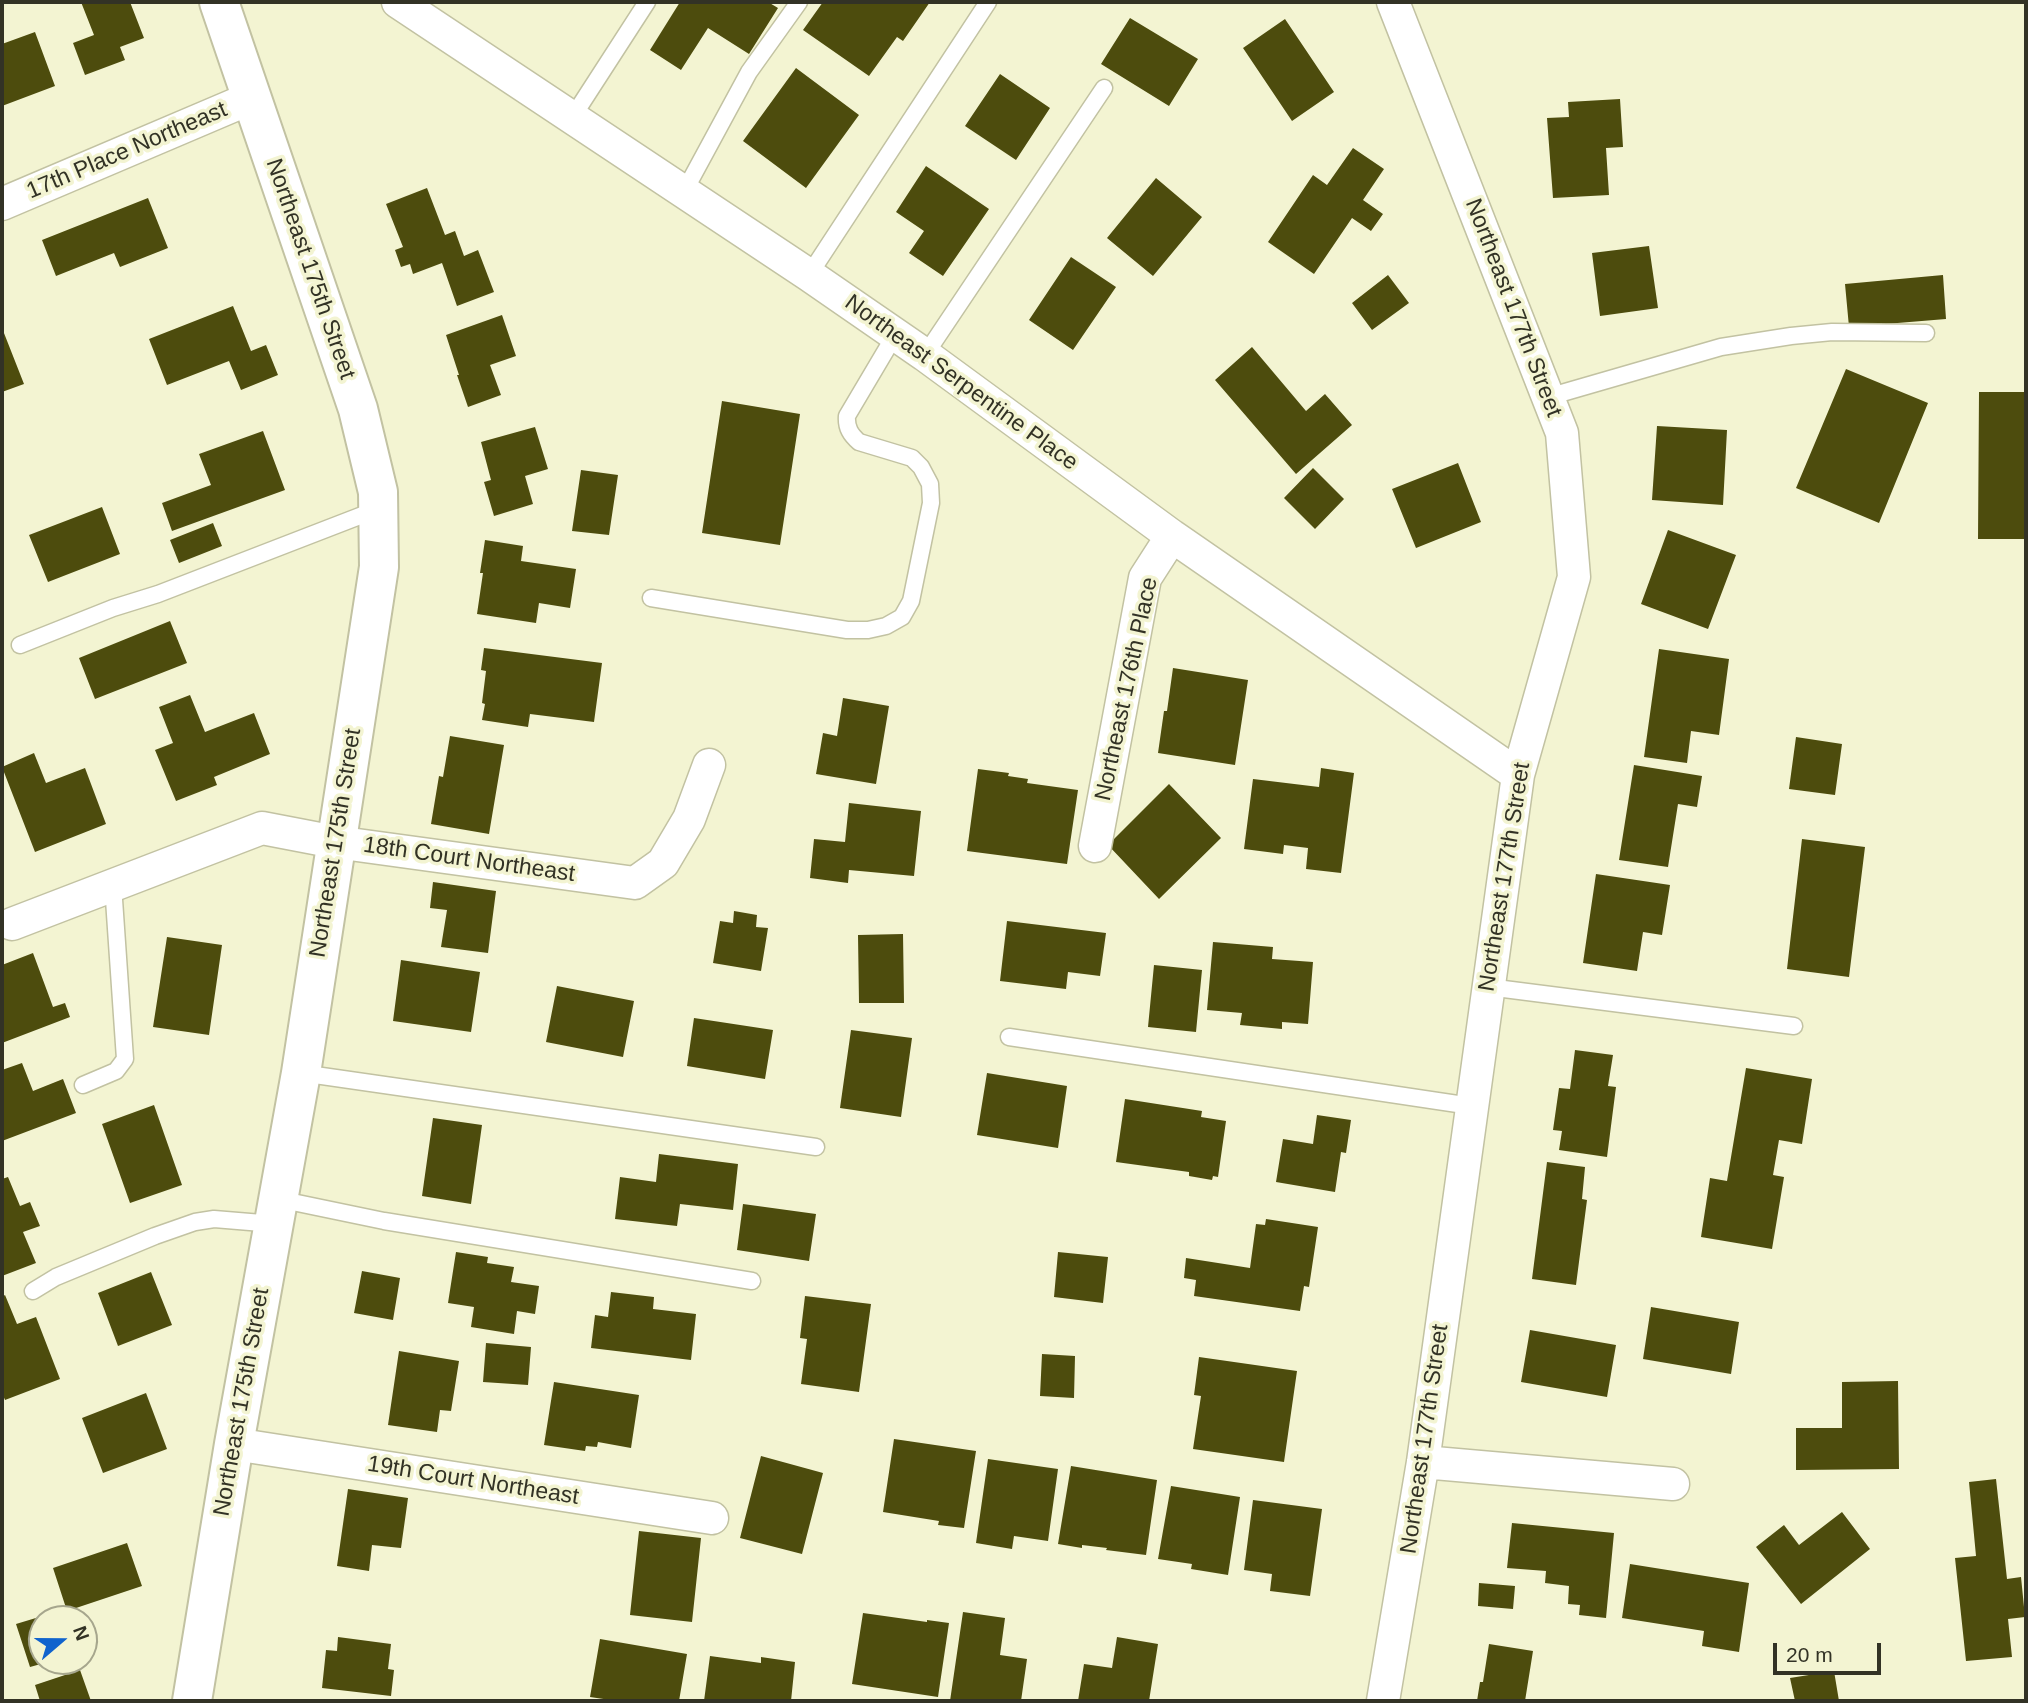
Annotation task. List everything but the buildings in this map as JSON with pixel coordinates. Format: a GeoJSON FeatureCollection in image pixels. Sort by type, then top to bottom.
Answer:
{"type":"FeatureCollection","features":[{"type":"Feature","properties":{"kind":"street","name":"Northeast 175th Street"},"geometry":{"type":"LineString","coordinates":[[192,1701],[234,1444],[301,1073],[379,567],[378,492],[358,409],[219,2]]}},
{"type":"Feature","properties":{"kind":"street","name":"Northeast Serpentine Place"},"geometry":{"type":"LineString","coordinates":[[398,2],[810,275],[925,355],[1172,536],[1518,775]]}},
{"type":"Feature","properties":{"kind":"street","name":"Northeast 177th Street"},"geometry":{"type":"LineString","coordinates":[[1383,1701],[1423,1462],[1518,775],[1574,577],[1562,433],[1393,2]]}},
{"type":"Feature","properties":{"kind":"street","name":"17th Place Northeast"},"geometry":{"type":"LineString","coordinates":[[2,204],[251,99]]}},
{"type":"Feature","properties":{"kind":"street","name":"Northeast 176th Place"},"geometry":{"type":"LineString","coordinates":[[1095,846],[1145,578],[1172,536]]}},
{"type":"Feature","properties":{"kind":"street","name":"18th Court Northeast"},"geometry":{"type":"LineString","coordinates":[[12,924],[262,828],[335,842],[635,883],[663,863],[690,819],[709,765]]}},
{"type":"Feature","properties":{"kind":"street","name":"19th Court Northeast"},"geometry":{"type":"LineString","coordinates":[[234,1444],[712,1518]]}},
{"type":"Feature","properties":{"kind":"street"},"geometry":{"type":"LineString","coordinates":[[1423,1462],[1673,1483]]}},
{"type":"Feature","properties":{"kind":"lane"},"geometry":{"type":"LineString","coordinates":[[572,117],[647,2]]}},
{"type":"Feature","properties":{"kind":"lane"},"geometry":{"type":"LineString","coordinates":[[684,192],[749,72],[799,2]]}},
{"type":"Feature","properties":{"kind":"lane"},"geometry":{"type":"LineString","coordinates":[[810,275],[988,2]]}},
{"type":"Feature","properties":{"kind":"lane"},"geometry":{"type":"LineString","coordinates":[[925,355],[1104,88]]}},
{"type":"Feature","properties":{"kind":"lane"},"geometry":{"type":"LineString","coordinates":[[1548,397],[1721,347],[1832,332],[1926,333]]}},
{"type":"Feature","properties":{"kind":"lane"},"geometry":{"type":"LineString","coordinates":[[651,598],[847,630],[868,630],[886,626],[902,617],[912,601],[931,503],[930,484],[921,467],[912,458],[859,442],[846,424],[847,416],[895,335]]}},
{"type":"Feature","properties":{"kind":"lane"},"geometry":{"type":"LineString","coordinates":[[20,645],[378,509]]}},
{"type":"Feature","properties":{"kind":"lane"},"geometry":{"type":"LineString","coordinates":[[83,1085],[116,1071],[125,1059],[113,885]]}},
{"type":"Feature","properties":{"kind":"lane"},"geometry":{"type":"LineString","coordinates":[[1488,987],[1794,1026]]}},
{"type":"Feature","properties":{"kind":"lane"},"geometry":{"type":"LineString","coordinates":[[1009,1037],[1471,1106]]}},
{"type":"Feature","properties":{"kind":"lane"},"geometry":{"type":"LineString","coordinates":[[301,1073],[816,1147]]}},
{"type":"Feature","properties":{"kind":"lane"},"geometry":{"type":"LineString","coordinates":[[33,1291],[56,1277],[195,1222],[276,1212],[384,1221],[752,1281]]}}]}
